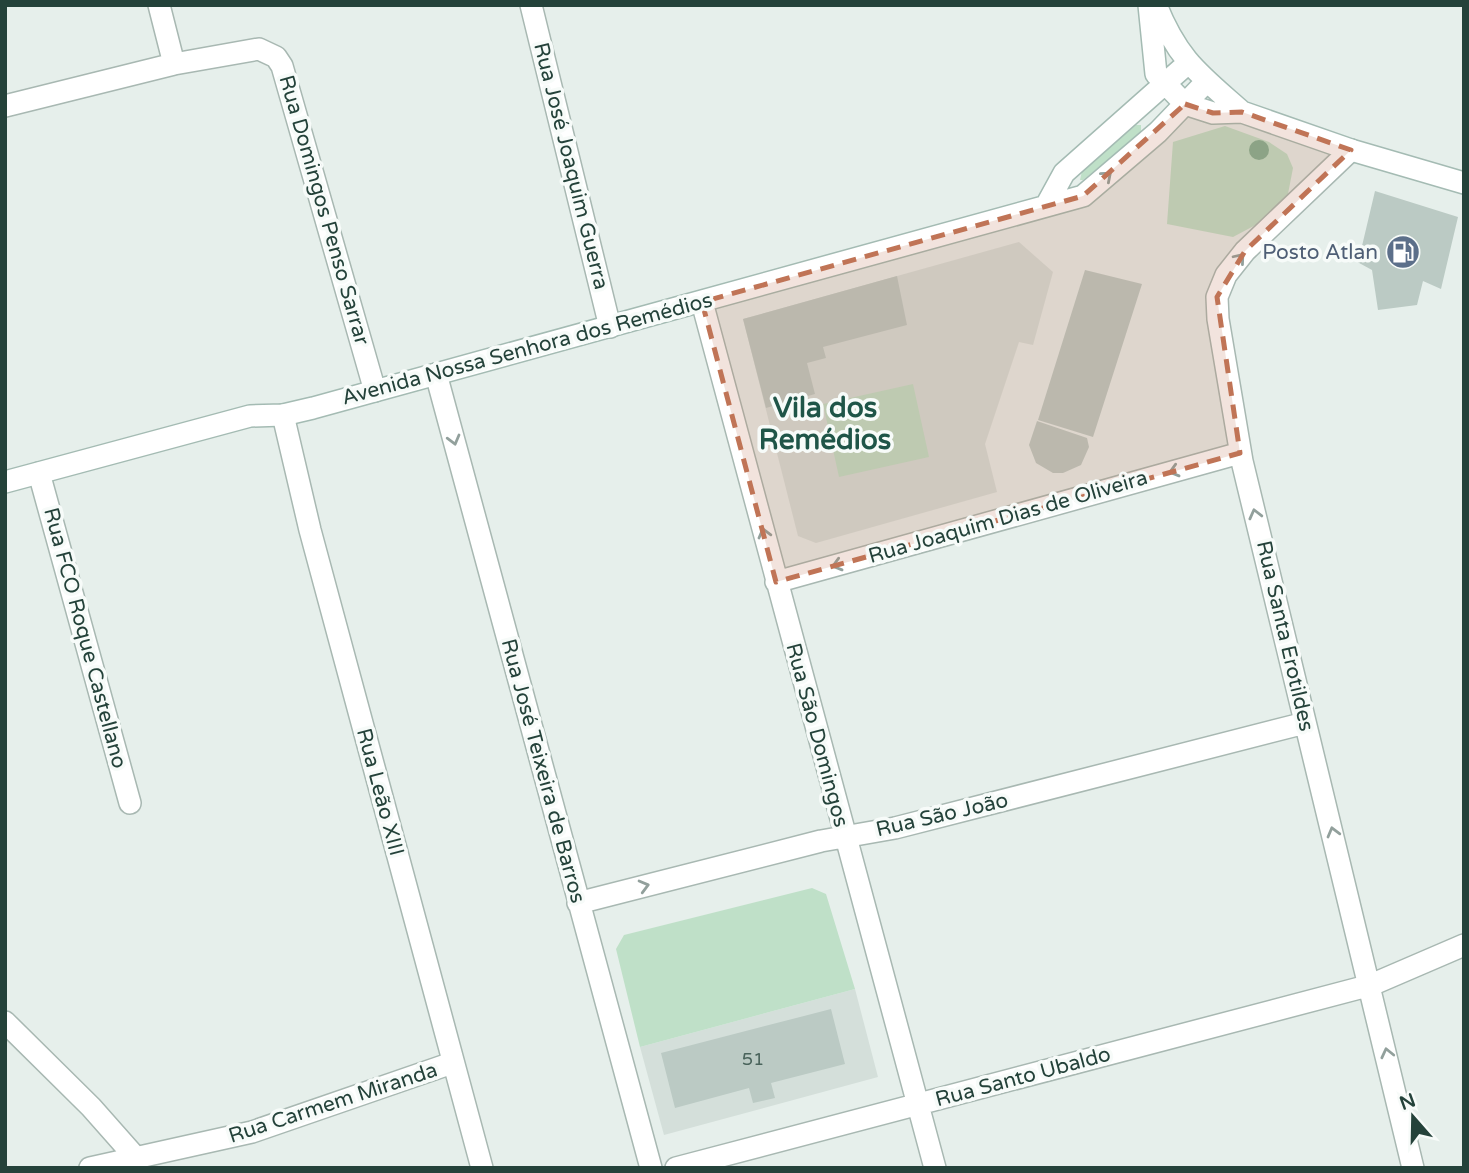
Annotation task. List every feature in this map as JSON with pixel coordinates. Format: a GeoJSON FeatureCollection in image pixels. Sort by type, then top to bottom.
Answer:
{"type":"FeatureCollection","features":[{"type":"Feature","properties":{"kind":"street"},"geometry":{"type":"LineString","coordinates":[[159,5],[174,64]]}},
{"type":"Feature","properties":{"kind":"street","name":"Rua José Joaquim Guerra"},"geometry":{"type":"LineString","coordinates":[[531,5],[610,327]]}},
{"type":"Feature","properties":{"kind":"street"},"geometry":{"type":"LineString","coordinates":[[1149,5],[1156,74],[1163,85],[1185,104],[1213,113],[1242,112]]}},
{"type":"Feature","properties":{"kind":"street"},"geometry":{"type":"LineString","coordinates":[[1156,5],[1169,38],[1187,64],[1242,112],[1351,150],[1464,183]]}},
{"type":"Feature","properties":{"kind":"street","name":"Rua Domingos Penso Sarrar"},"geometry":{"type":"LineString","coordinates":[[5,107],[174,64],[258,49],[276,57],[282,66],[375,391]]}},
{"type":"Feature","properties":{"kind":"street"},"geometry":{"type":"LineString","coordinates":[[1047,204],[1064,173],[1187,64]]}},
{"type":"Feature","properties":{"kind":"street","name":"Avenida Nossa Senhora dos Remédios"},"geometry":{"type":"LineString","coordinates":[[5,482],[250,416],[283,415],[375,391],[1083,196],[1206,82]]}},
{"type":"Feature","properties":{"kind":"street","name":"Rua Santa Erotildes"},"geometry":{"type":"LineString","coordinates":[[1351,150],[1245,251],[1226,275],[1217,297],[1240,453],[1371,985],[1413,1168]]}},
{"type":"Feature","properties":{"kind":"street","name":"Rua São Domingos"},"geometry":{"type":"LineString","coordinates":[[702,302],[935,1168]]}},
{"type":"Feature","properties":{"kind":"street","name":"Rua José Teixeira de Barros"},"geometry":{"type":"LineString","coordinates":[[436,374],[651,1168]]}},
{"type":"Feature","properties":{"kind":"street","name":"Rua Leão XIII"},"geometry":{"type":"LineString","coordinates":[[283,415],[310,530],[482,1168]]}},
{"type":"Feature","properties":{"kind":"street","name":"Rua Joaquim Dias de Oliveira"},"geometry":{"type":"LineString","coordinates":[[776,582],[1240,453]]}},
{"type":"Feature","properties":{"kind":"street","name":"Rua FCO Roque Castellano"},"geometry":{"type":"LineString","coordinates":[[39,473],[130,803]]}},
{"type":"Feature","properties":{"kind":"street","name":"Rua São João"},"geometry":{"type":"LineString","coordinates":[[578,903],[844,836],[895,828],[1305,723]]}},
{"type":"Feature","properties":{"kind":"street","name":"Rua Santo Ubaldo"},"geometry":{"type":"LineString","coordinates":[[676,1168],[1371,985],[1464,945]]}},
{"type":"Feature","properties":{"kind":"street"},"geometry":{"type":"LineString","coordinates":[[5,1022],[91,1107],[137,1159]]}},
{"type":"Feature","properties":{"kind":"street","name":"Rua Carmem Miranda"},"geometry":{"type":"LineString","coordinates":[[90,1168],[265,1128],[452,1063]]}},
{"type":"Feature","properties":{"kind":"highlighted area"},"geometry":{"type":"Polygon","coordinates":[[[1185,104],[1213,113],[1242,112],[1351,150],[1245,251],[1217,297],[1240,453],[776,582],[702,302],[1083,196],[1185,104]]]}},
{"type":"Feature","properties":{"kind":"shaded area"},"geometry":{"type":"Polygon","coordinates":[[[1019,242],[1053,272],[1033,345],[1019,342],[985,444],[997,492],[816,543],[798,536],[743,319],[1019,242]]]}},
{"type":"Feature","properties":{"kind":"shaded area"},"geometry":{"type":"Polygon","coordinates":[[[855,989],[878,1077],[664,1135],[640,1047],[855,989]]]}},
{"type":"Feature","properties":{"kind":"green space"},"geometry":{"type":"Polygon","coordinates":[[[1136,125],[1141,125],[1141,133],[1080,180],[1082,171],[1136,125]]]}},
{"type":"Feature","properties":{"kind":"green space"},"geometry":{"type":"Polygon","coordinates":[[[1225,126],[1269,142],[1287,154],[1293,168],[1287,199],[1265,220],[1233,237],[1167,224],[1173,142],[1225,126]]]}},
{"type":"Feature","properties":{"kind":"green space"},"geometry":{"type":"Polygon","coordinates":[[[913,384],[929,457],[839,477],[823,404],[913,384]]]}},
{"type":"Feature","properties":{"kind":"green space"},"geometry":{"type":"Polygon","coordinates":[[[812,888],[826,894],[855,989],[640,1047],[616,949],[624,935],[812,888]]]}},
{"type":"Feature","properties":{"kind":"building","name":"Posto Atlan"},"geometry":{"type":"Polygon","coordinates":[[[1375,191],[1458,217],[1441,289],[1423,281],[1417,305],[1378,310],[1372,270],[1350,258],[1362,246],[1375,191]]]}},
{"type":"Feature","properties":{"kind":"building"},"geometry":{"type":"Polygon","coordinates":[[[1085,270],[1142,284],[1093,437],[1038,420],[1085,270]]]}},
{"type":"Feature","properties":{"kind":"building"},"geometry":{"type":"Polygon","coordinates":[[[897,276],[907,325],[823,347],[826,358],[807,363],[815,394],[766,408],[743,319],[897,276]]]}},
{"type":"Feature","properties":{"kind":"building"},"geometry":{"type":"Polygon","coordinates":[[[1037,421],[1087,438],[1089,447],[1081,465],[1063,473],[1053,473],[1036,463],[1029,445],[1037,421]]]}},
{"type":"Feature","properties":{"kind":"building"},"geometry":{"type":"Polygon","coordinates":[[[831,1009],[845,1064],[771,1083],[775,1098],[753,1103],[749,1088],[675,1108],[661,1053],[831,1009]]]}},
{"type":"Feature","properties":{"kind":"place","name":"Posto Atlan"},"geometry":{"type":"Point","coordinates":[1403,252]}},
{"type":"Feature","properties":{"kind":"district","name":"Vila dos Remédios"},"geometry":{"type":"Point","coordinates":[825,424]}}]}
